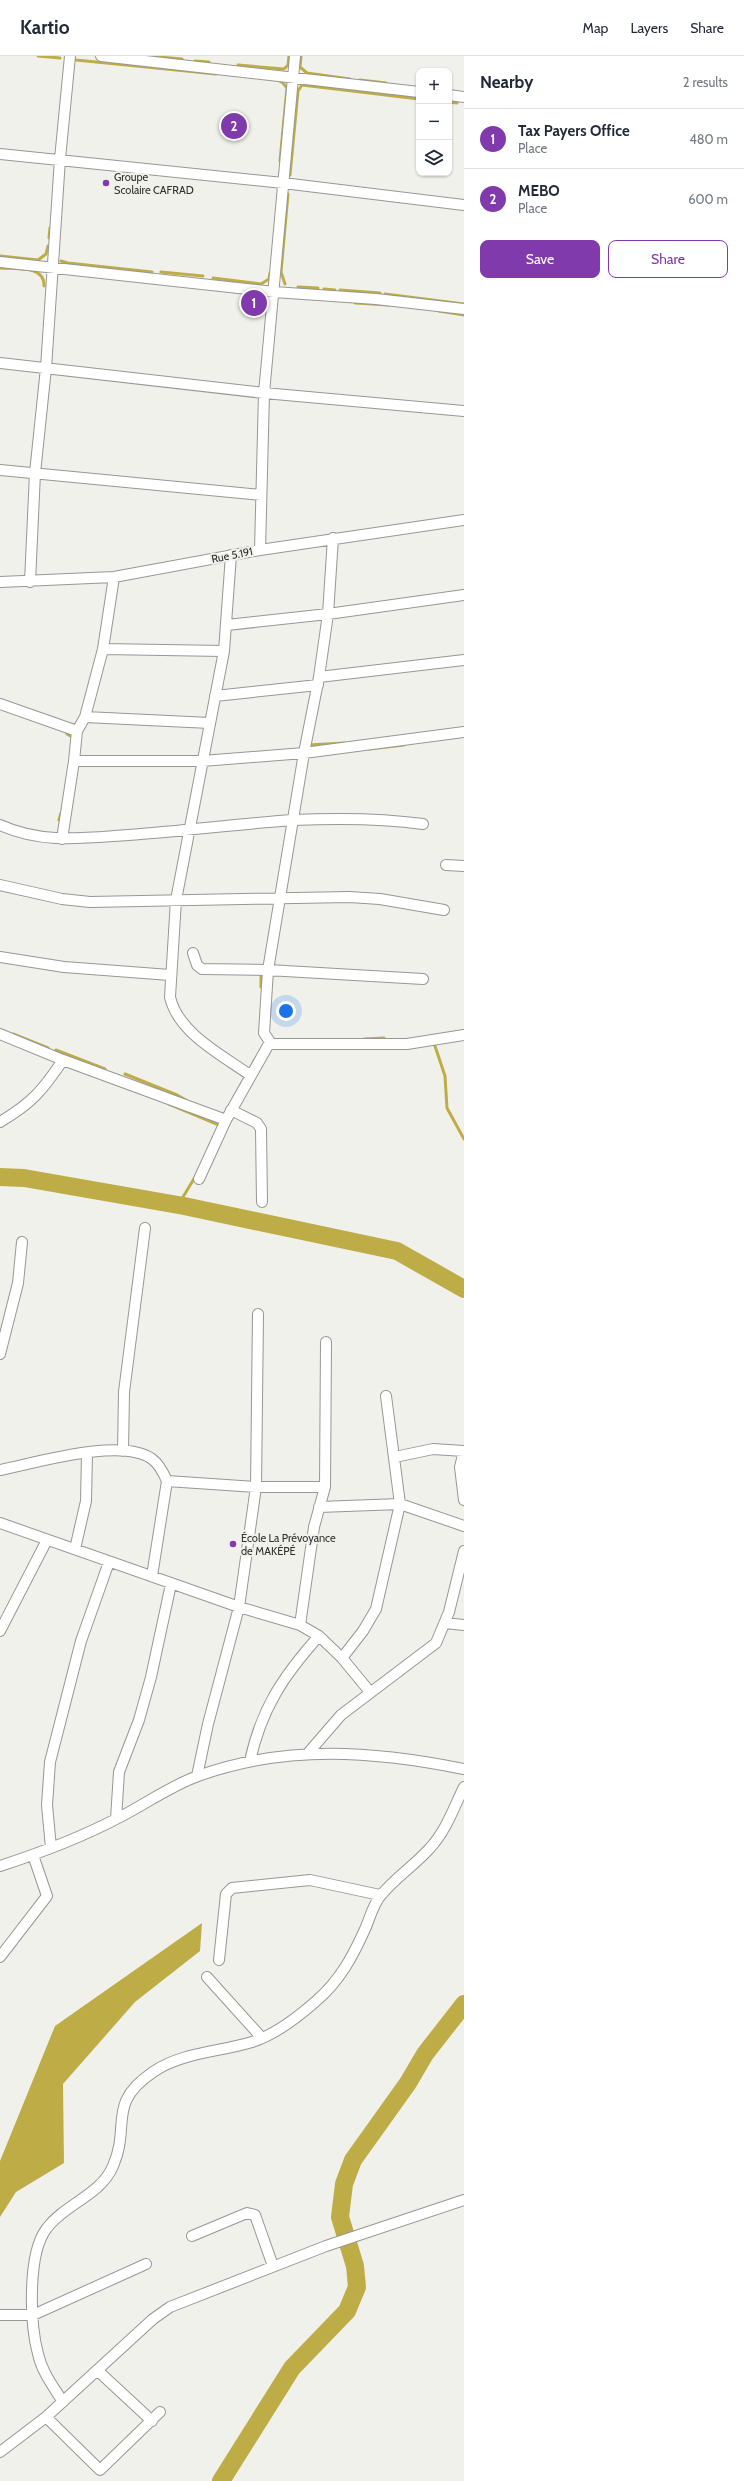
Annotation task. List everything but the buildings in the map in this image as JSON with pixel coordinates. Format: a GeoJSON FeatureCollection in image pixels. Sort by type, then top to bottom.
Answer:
{"type":"FeatureCollection","features":[{"type":"Feature","properties":{"kind":"street"},"geometry":{"type":"LineString","coordinates":[[30,582],[35,473],[46,368],[60,159],[70,56]]}},
{"type":"Feature","properties":{"kind":"street"},"geometry":{"type":"LineString","coordinates":[[101,56],[293,76],[416,92]]}},
{"type":"Feature","properties":{"kind":"street"},"geometry":{"type":"LineString","coordinates":[[260,550],[264,393],[295,56]]}},
{"type":"Feature","properties":{"kind":"street"},"geometry":{"type":"LineString","coordinates":[[452,95],[464,97]]}},
{"type":"Feature","properties":{"kind":"street"},"geometry":{"type":"LineString","coordinates":[[0,154],[283,183],[464,205]]}},
{"type":"Feature","properties":{"kind":"street"},"geometry":{"type":"LineString","coordinates":[[0,262],[274,292],[376,299],[464,309]]}},
{"type":"Feature","properties":{"kind":"street"},"geometry":{"type":"LineString","coordinates":[[0,363],[264,393],[464,411]]}},
{"type":"Feature","properties":{"kind":"street"},"geometry":{"type":"LineString","coordinates":[[0,470],[261,495]]}},
{"type":"Feature","properties":{"kind":"street","name":"Rue 5.191"},"geometry":{"type":"LineString","coordinates":[[0,582],[30,582],[114,577],[333,538],[464,520]]}},
{"type":"Feature","properties":{"kind":"street"},"geometry":{"type":"LineString","coordinates":[[333,538],[328,614],[318,681],[304,753],[268,970],[264,1033],[270,1042],[280,1045],[407,1044],[464,1035]]}},
{"type":"Feature","properties":{"kind":"street"},"geometry":{"type":"LineString","coordinates":[[232,555],[224,651],[202,761],[191,831],[176,900],[170,976],[172,1006],[182,1023],[201,1040],[250,1075]]}},
{"type":"Feature","properties":{"kind":"street"},"geometry":{"type":"LineString","coordinates":[[62,839],[77,731],[85,717],[103,649],[114,577]]}},
{"type":"Feature","properties":{"kind":"street"},"geometry":{"type":"LineString","coordinates":[[227,625],[328,614],[464,595]]}},
{"type":"Feature","properties":{"kind":"street"},"geometry":{"type":"LineString","coordinates":[[103,649],[224,651]]}},
{"type":"Feature","properties":{"kind":"street"},"geometry":{"type":"LineString","coordinates":[[215,696],[464,660]]}},
{"type":"Feature","properties":{"kind":"street"},"geometry":{"type":"LineString","coordinates":[[0,704],[77,731]]}},
{"type":"Feature","properties":{"kind":"street"},"geometry":{"type":"LineString","coordinates":[[85,717],[210,723]]}},
{"type":"Feature","properties":{"kind":"street"},"geometry":{"type":"LineString","coordinates":[[74,761],[202,761],[304,753],[464,732]]}},
{"type":"Feature","properties":{"kind":"street"},"geometry":{"type":"LineString","coordinates":[[0,824],[36,837],[62,839],[191,831],[294,820],[379,819],[423,824]]}},
{"type":"Feature","properties":{"kind":"street"},"geometry":{"type":"LineString","coordinates":[[446,865],[464,866]]}},
{"type":"Feature","properties":{"kind":"street"},"geometry":{"type":"LineString","coordinates":[[0,885],[62,900],[90,902],[365,897],[444,910]]}},
{"type":"Feature","properties":{"kind":"street"},"geometry":{"type":"LineString","coordinates":[[193,953],[197,965],[202,969],[268,970],[423,979]]}},
{"type":"Feature","properties":{"kind":"street"},"geometry":{"type":"LineString","coordinates":[[0,957],[64,967],[170,976]]}},
{"type":"Feature","properties":{"kind":"street"},"geometry":{"type":"LineString","coordinates":[[0,1034],[63,1060],[226,1120]]}},
{"type":"Feature","properties":{"kind":"street"},"geometry":{"type":"LineString","coordinates":[[199,1178],[231,1110],[270,1042]]}},
{"type":"Feature","properties":{"kind":"street"},"geometry":{"type":"LineString","coordinates":[[0,1122],[32,1101],[43,1090],[63,1060]]}},
{"type":"Feature","properties":{"kind":"street"},"geometry":{"type":"LineString","coordinates":[[231,1110],[257,1123],[261,1129],[262,1202]]}},
{"type":"Feature","properties":{"kind":"street"},"geometry":{"type":"LineString","coordinates":[[123,1451],[124,1392],[145,1228]]}},
{"type":"Feature","properties":{"kind":"street"},"geometry":{"type":"LineString","coordinates":[[0,1354],[18,1283],[22,1242]]}},
{"type":"Feature","properties":{"kind":"street"},"geometry":{"type":"LineString","coordinates":[[197,1776],[208,1724],[239,1607],[256,1487],[258,1314]]}},
{"type":"Feature","properties":{"kind":"street"},"geometry":{"type":"LineString","coordinates":[[300,1625],[314,1526],[319,1507],[324,1497],[326,1342]]}},
{"type":"Feature","properties":{"kind":"street"},"geometry":{"type":"LineString","coordinates":[[342,1658],[363,1631],[376,1609],[400,1504],[386,1396]]}},
{"type":"Feature","properties":{"kind":"street"},"geometry":{"type":"LineString","coordinates":[[395,1457],[433,1449],[464,1451],[460,1467],[464,1500]]}},
{"type":"Feature","properties":{"kind":"street"},"geometry":{"type":"LineString","coordinates":[[0,1470],[101,1450],[142,1454],[153,1459],[167,1481],[152,1576]]}},
{"type":"Feature","properties":{"kind":"street"},"geometry":{"type":"LineString","coordinates":[[75,1549],[86,1501],[87,1453]]}},
{"type":"Feature","properties":{"kind":"street"},"geometry":{"type":"LineString","coordinates":[[167,1481],[256,1487],[325,1486]]}},
{"type":"Feature","properties":{"kind":"street"},"geometry":{"type":"LineString","coordinates":[[319,1507],[400,1504],[464,1526]]}},
{"type":"Feature","properties":{"kind":"street"},"geometry":{"type":"LineString","coordinates":[[0,1523],[171,1584],[239,1607],[300,1625],[319,1636],[342,1658],[370,1692]]}},
{"type":"Feature","properties":{"kind":"street"},"geometry":{"type":"LineString","coordinates":[[0,1631],[47,1540]]}},
{"type":"Feature","properties":{"kind":"street"},"geometry":{"type":"LineString","coordinates":[[309,1752],[332,1724],[370,1692],[430,1650],[436,1643],[445,1623],[464,1551]]}},
{"type":"Feature","properties":{"kind":"street"},"geometry":{"type":"LineString","coordinates":[[51,1848],[47,1805],[50,1762],[81,1641],[109,1562]]}},
{"type":"Feature","properties":{"kind":"street"},"geometry":{"type":"LineString","coordinates":[[116,1819],[119,1772],[139,1720],[151,1677],[171,1584]]}},
{"type":"Feature","properties":{"kind":"street"},"geometry":{"type":"LineString","coordinates":[[445,1623],[464,1625]]}},
{"type":"Feature","properties":{"kind":"street"},"geometry":{"type":"LineString","coordinates":[[250,1761],[256,1734],[269,1704],[288,1671],[319,1636]]}},
{"type":"Feature","properties":{"kind":"street"},"geometry":{"type":"LineString","coordinates":[[0,1866],[51,1848],[116,1819],[197,1776],[250,1761],[309,1752],[390,1756],[464,1769]]}},
{"type":"Feature","properties":{"kind":"street"},"geometry":{"type":"LineString","coordinates":[[63,2402],[44,2373],[38,2355],[33,2315],[34,2269],[38,2246],[46,2229],[103,2181],[112,2168],[117,2154],[120,2117],[125,2099],[137,2084],[156,2070],[176,2061],[262,2038],[314,2004],[334,1986],[349,1962],[380,1895],[431,1848],[442,1832],[464,1786]]}},
{"type":"Feature","properties":{"kind":"street"},"geometry":{"type":"LineString","coordinates":[[0,1957],[47,1896],[33,1855]]}},
{"type":"Feature","properties":{"kind":"street"},"geometry":{"type":"LineString","coordinates":[[219,1960],[226,1894],[232,1888],[310,1880],[380,1895]]}},
{"type":"Feature","properties":{"kind":"street"},"geometry":{"type":"LineString","coordinates":[[207,1978],[262,2038]]}},
{"type":"Feature","properties":{"kind":"street"},"geometry":{"type":"LineString","coordinates":[[0,2452],[46,2417],[153,2319],[170,2307],[342,2240],[464,2200]]}},
{"type":"Feature","properties":{"kind":"street"},"geometry":{"type":"LineString","coordinates":[[192,2236],[247,2213],[252,2213],[255,2215],[273,2266]]}},
{"type":"Feature","properties":{"kind":"street"},"geometry":{"type":"LineString","coordinates":[[0,2315],[33,2315],[146,2264]]}},
{"type":"Feature","properties":{"kind":"street"},"geometry":{"type":"LineString","coordinates":[[97,2370],[152,2421]]}},
{"type":"Feature","properties":{"kind":"street"},"geometry":{"type":"LineString","coordinates":[[46,2417],[100,2470],[160,2412]]}},
{"type":"Feature","properties":{"kind":"shaded area"},"geometry":{"type":"Polygon","coordinates":[[[202,1923],[200,1951],[135,2002],[63,2084],[64,2163],[16,2192],[0,2217],[0,2161],[55,2026],[202,1923]]]}},
{"type":"Feature","properties":{"kind":"waterway"},"geometry":{"type":"LineString","coordinates":[[38,56],[60,58]]}},
{"type":"Feature","properties":{"kind":"waterway"},"geometry":{"type":"LineString","coordinates":[[149,56],[182,59]]}},
{"type":"Feature","properties":{"kind":"waterway"},"geometry":{"type":"LineString","coordinates":[[238,65],[284,69],[288,65],[289,56]]}},
{"type":"Feature","properties":{"kind":"waterway"},"geometry":{"type":"LineString","coordinates":[[301,56],[300,67],[307,73],[350,79]]}},
{"type":"Feature","properties":{"kind":"waterway"},"geometry":{"type":"LineString","coordinates":[[76,60],[216,74]]}},
{"type":"Feature","properties":{"kind":"waterway"},"geometry":{"type":"LineString","coordinates":[[195,61],[209,62]]}},
{"type":"Feature","properties":{"kind":"waterway"},"geometry":{"type":"LineString","coordinates":[[278,80],[287,88],[280,161]]}},
{"type":"Feature","properties":{"kind":"waterway"},"geometry":{"type":"LineString","coordinates":[[360,80],[386,83]]}},
{"type":"Feature","properties":{"kind":"waterway"},"geometry":{"type":"LineString","coordinates":[[290,175],[298,91],[302,85],[416,99]]}},
{"type":"Feature","properties":{"kind":"waterway"},"geometry":{"type":"LineString","coordinates":[[452,102],[457,103]]}},
{"type":"Feature","properties":{"kind":"waterway"},"geometry":{"type":"LineString","coordinates":[[285,284],[281,272],[288,194]]}},
{"type":"Feature","properties":{"kind":"waterway"},"geometry":{"type":"LineString","coordinates":[[49,238],[50,228]]}},
{"type":"Feature","properties":{"kind":"waterway"},"geometry":{"type":"LineString","coordinates":[[0,256],[38,260],[46,254],[48,246]]}},
{"type":"Feature","properties":{"kind":"waterway"},"geometry":{"type":"LineString","coordinates":[[61,261],[152,272]]}},
{"type":"Feature","properties":{"kind":"waterway"},"geometry":{"type":"LineString","coordinates":[[0,268],[34,271],[40,274],[43,279],[44,286]]}},
{"type":"Feature","properties":{"kind":"waterway"},"geometry":{"type":"LineString","coordinates":[[161,272],[203,276]]}},
{"type":"Feature","properties":{"kind":"waterway"},"geometry":{"type":"LineString","coordinates":[[213,278],[261,284],[269,279],[270,273]]}},
{"type":"Feature","properties":{"kind":"waterway"},"geometry":{"type":"LineString","coordinates":[[298,287],[318,288]]}},
{"type":"Feature","properties":{"kind":"waterway"},"geometry":{"type":"LineString","coordinates":[[324,289],[335,290]]}},
{"type":"Feature","properties":{"kind":"waterway"},"geometry":{"type":"LineString","coordinates":[[340,290],[380,293]]}},
{"type":"Feature","properties":{"kind":"waterway"},"geometry":{"type":"LineString","coordinates":[[385,294],[464,304]]}},
{"type":"Feature","properties":{"kind":"waterway"},"geometry":{"type":"LineString","coordinates":[[259,295],[265,299],[267,309]]}},
{"type":"Feature","properties":{"kind":"waterway"},"geometry":{"type":"LineString","coordinates":[[355,303],[389,305]]}},
{"type":"Feature","properties":{"kind":"waterway"},"geometry":{"type":"LineString","coordinates":[[439,311],[464,315]]}},
{"type":"Feature","properties":{"kind":"waterway"},"geometry":{"type":"LineString","coordinates":[[67,734],[74,738]]}},
{"type":"Feature","properties":{"kind":"waterway"},"geometry":{"type":"LineString","coordinates":[[308,745],[344,743]]}},
{"type":"Feature","properties":{"kind":"waterway"},"geometry":{"type":"LineString","coordinates":[[369,749],[404,745]]}},
{"type":"Feature","properties":{"kind":"waterway"},"geometry":{"type":"LineString","coordinates":[[59,820],[61,813]]}},
{"type":"Feature","properties":{"kind":"waterway"},"geometry":{"type":"LineString","coordinates":[[261,976],[261,987]]}},
{"type":"Feature","properties":{"kind":"waterway"},"geometry":{"type":"LineString","coordinates":[[13,1034],[48,1048]]}},
{"type":"Feature","properties":{"kind":"waterway"},"geometry":{"type":"LineString","coordinates":[[364,1039],[384,1038]]}},
{"type":"Feature","properties":{"kind":"waterway"},"geometry":{"type":"LineString","coordinates":[[434,1043],[445,1076],[447,1108],[464,1139]]}},
{"type":"Feature","properties":{"kind":"waterway"},"geometry":{"type":"LineString","coordinates":[[56,1050],[105,1069]]}},
{"type":"Feature","properties":{"kind":"waterway"},"geometry":{"type":"LineString","coordinates":[[125,1074],[186,1100]]}},
{"type":"Feature","properties":{"kind":"waterway"},"geometry":{"type":"LineString","coordinates":[[169,1104],[219,1125]]}},
{"type":"Feature","properties":{"kind":"waterway"},"geometry":{"type":"LineString","coordinates":[[0,1177],[24,1178],[184,1206],[397,1251],[464,1289]]}},
{"type":"Feature","properties":{"kind":"waterway"},"geometry":{"type":"LineString","coordinates":[[184,1206],[183,1197],[195,1177]]}},
{"type":"Feature","properties":{"kind":"waterway"},"geometry":{"type":"LineString","coordinates":[[221,2481],[292,2368],[347,2311],[357,2287],[355,2266],[340,2217],[344,2184],[353,2160],[408,2083],[425,2054],[464,2004]]}},
{"type":"Feature","properties":{"kind":"place","name":"MEBO"},"geometry":{"type":"Point","coordinates":[234,126]}},
{"type":"Feature","properties":{"kind":"place","name":"Groupe Scolaire CAFRAD"},"geometry":{"type":"Point","coordinates":[106,183]}},
{"type":"Feature","properties":{"kind":"place","name":"Tax Payers Office"},"geometry":{"type":"Point","coordinates":[254,303]}},
{"type":"Feature","properties":{"kind":"place","name":"École La Prévoyance de MAKÉPÉ"},"geometry":{"type":"Point","coordinates":[233,1544]}}]}
